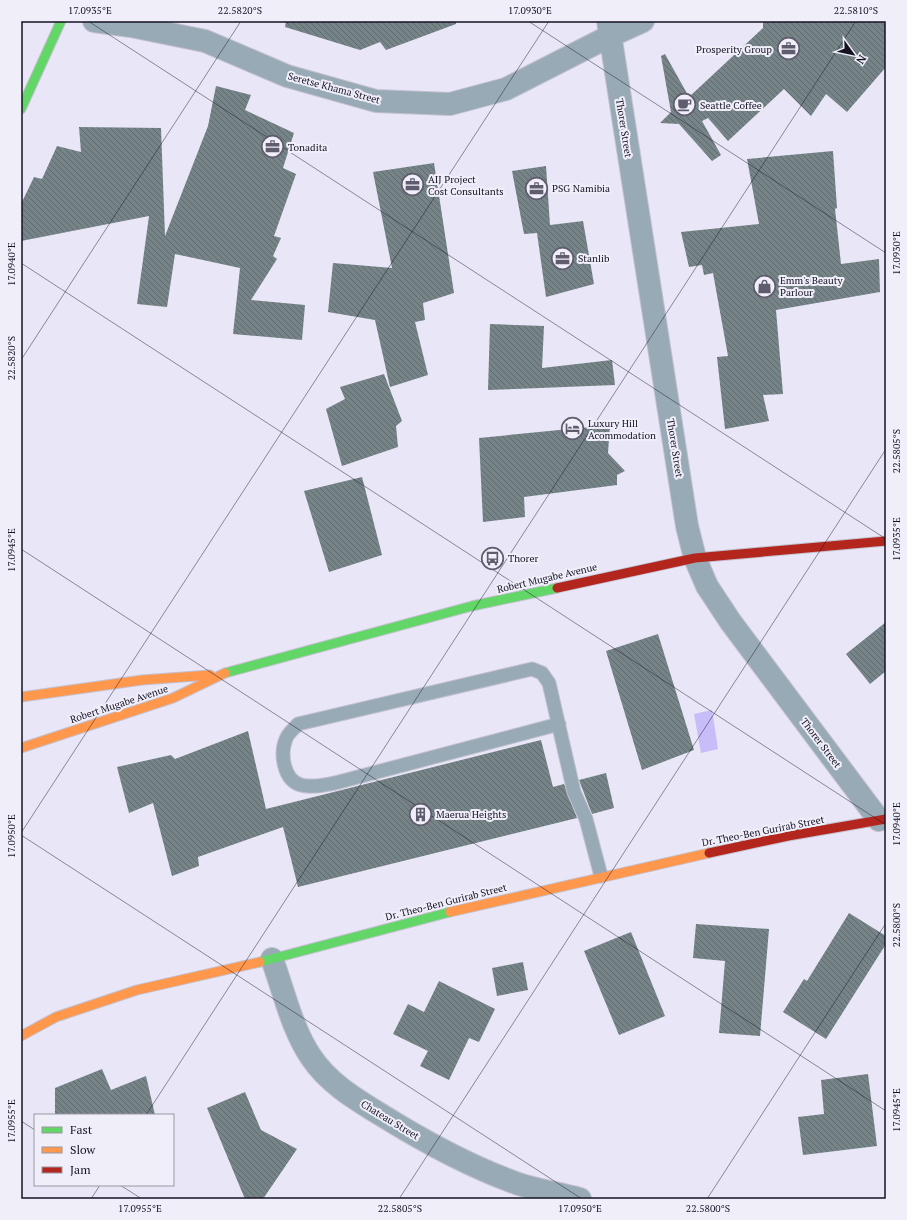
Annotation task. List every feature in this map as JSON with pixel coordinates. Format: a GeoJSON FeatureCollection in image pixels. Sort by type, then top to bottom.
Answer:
{"type":"FeatureCollection","features":[{"type":"Feature","properties":{"kind":"main road"},"geometry":{"type":"LineString","coordinates":[[21,109],[61,21]]}},
{"type":"Feature","properties":{"kind":"main road","name":"Robert Mugabe Avenue"},"geometry":{"type":"LineString","coordinates":[[21,696],[142,680],[220,674],[472,606],[695,558],[886,541]]}},
{"type":"Feature","properties":{"kind":"main road","name":"Robert Mugabe Avenue"},"geometry":{"type":"LineString","coordinates":[[21,748],[173,698],[220,674]]}},
{"type":"Feature","properties":{"kind":"main road","name":"Dr. Theo-Ben Gurirab Street"},"geometry":{"type":"LineString","coordinates":[[21,1036],[56,1017],[137,990],[272,959],[474,905],[788,836],[883,820]]}},
{"type":"Feature","properties":{"kind":"street","name":"Seretse Khama Street"},"geometry":{"type":"LineString","coordinates":[[94,21],[131,26],[205,41],[287,76],[376,102],[450,104],[506,89],[609,28],[643,21]]}},
{"type":"Feature","properties":{"kind":"street","name":"Seretse Khama Street"},"geometry":{"type":"LineString","coordinates":[[177,21],[205,41]]}},
{"type":"Feature","properties":{"kind":"street","name":"Thorer Street"},"geometry":{"type":"LineString","coordinates":[[609,28],[687,526],[695,558],[707,586],[730,621],[883,820]]}},
{"type":"Feature","properties":{"kind":"street","name":"Chateau Street"},"geometry":{"type":"LineString","coordinates":[[272,959],[299,1037],[312,1058],[326,1075],[339,1087],[400,1127],[463,1162],[515,1182],[580,1199]]}},
{"type":"Feature","properties":{"kind":"lane"},"geometry":{"type":"LineString","coordinates":[[559,724],[314,787],[299,784],[284,768],[282,751],[286,737],[298,724],[532,669],[542,673],[549,683],[559,724],[574,792],[586,819],[601,876]]}},
{"type":"Feature","properties":{"kind":"shaded area"},"geometry":{"type":"Polygon","coordinates":[[[712,710],[718,749],[701,753],[694,714],[712,710]]]}},
{"type":"Feature","properties":{"kind":"building"},"geometry":{"type":"Polygon","coordinates":[[[286,21],[456,21],[456,24],[386,50],[380,42],[360,50],[285,27],[286,21]]]}},
{"type":"Feature","properties":{"kind":"building"},"geometry":{"type":"Polygon","coordinates":[[[763,21],[886,21],[886,67],[847,112],[826,94],[811,116],[784,89],[728,141],[708,118],[702,121],[721,155],[712,161],[679,124],[660,123],[671,112],[661,56],[665,54],[689,97],[763,28],[763,21]]]}},
{"type":"Feature","properties":{"kind":"building"},"geometry":{"type":"Polygon","coordinates":[[[216,86],[251,95],[245,110],[294,133],[283,168],[296,174],[274,236],[281,238],[273,256],[277,259],[251,300],[305,305],[302,340],[233,334],[240,268],[175,254],[167,307],[137,304],[149,216],[21,241],[21,204],[34,177],[42,179],[57,146],[81,152],[79,127],[161,128],[165,236],[208,126],[216,86]]]}},
{"type":"Feature","properties":{"kind":"building"},"geometry":{"type":"Polygon","coordinates":[[[833,151],[837,208],[835,209],[841,264],[879,259],[880,292],[776,310],[783,394],[763,395],[769,421],[725,429],[717,357],[728,356],[713,273],[704,275],[702,265],[689,267],[681,232],[759,224],[747,159],[833,151]]]}},
{"type":"Feature","properties":{"kind":"building"},"geometry":{"type":"Polygon","coordinates":[[[434,163],[454,293],[423,303],[425,320],[415,322],[428,375],[390,387],[375,320],[328,312],[333,263],[392,268],[373,172],[434,163]]]}},
{"type":"Feature","properties":{"kind":"building"},"geometry":{"type":"Polygon","coordinates":[[[546,166],[550,225],[583,221],[594,284],[546,297],[537,233],[524,234],[512,171],[546,166]]]}},
{"type":"Feature","properties":{"kind":"building"},"geometry":{"type":"Polygon","coordinates":[[[490,324],[544,326],[542,368],[612,360],[615,385],[488,390],[490,324]]]}},
{"type":"Feature","properties":{"kind":"building"},"geometry":{"type":"Polygon","coordinates":[[[384,374],[402,421],[396,426],[398,447],[342,466],[326,409],[345,399],[340,387],[384,374]]]}},
{"type":"Feature","properties":{"kind":"building"},"geometry":{"type":"Polygon","coordinates":[[[610,425],[608,453],[625,471],[617,475],[617,485],[524,497],[525,517],[483,522],[479,438],[610,425]]]}},
{"type":"Feature","properties":{"kind":"building"},"geometry":{"type":"Polygon","coordinates":[[[362,477],[382,555],[329,572],[304,491],[362,477]]]}},
{"type":"Feature","properties":{"kind":"building"},"geometry":{"type":"Polygon","coordinates":[[[886,622],[886,671],[870,684],[846,654],[886,622]]]}},
{"type":"Feature","properties":{"kind":"building"},"geometry":{"type":"Polygon","coordinates":[[[658,634],[694,750],[642,770],[606,651],[658,634]]]}},
{"type":"Feature","properties":{"kind":"building","name":"Maerua Heights"},"geometry":{"type":"Polygon","coordinates":[[[248,731],[266,809],[541,740],[553,787],[564,784],[577,818],[298,887],[283,827],[198,857],[199,866],[172,876],[153,803],[129,813],[117,767],[171,755],[175,759],[248,731]]]}},
{"type":"Feature","properties":{"kind":"building"},"geometry":{"type":"Polygon","coordinates":[[[606,773],[614,808],[592,814],[579,780],[606,773]]]}},
{"type":"Feature","properties":{"kind":"building"},"geometry":{"type":"Polygon","coordinates":[[[849,913],[886,936],[886,944],[826,1039],[783,1012],[804,979],[807,981],[849,913]]]}},
{"type":"Feature","properties":{"kind":"building"},"geometry":{"type":"Polygon","coordinates":[[[696,924],[769,929],[760,1036],[719,1033],[725,961],[693,958],[696,924]]]}},
{"type":"Feature","properties":{"kind":"building"},"geometry":{"type":"Polygon","coordinates":[[[631,932],[665,1016],[619,1035],[584,951],[631,932]]]}},
{"type":"Feature","properties":{"kind":"building"},"geometry":{"type":"Polygon","coordinates":[[[523,962],[528,990],[497,996],[492,968],[523,962]]]}},
{"type":"Feature","properties":{"kind":"building"},"geometry":{"type":"Polygon","coordinates":[[[439,981],[495,1009],[479,1042],[469,1038],[449,1080],[420,1066],[428,1051],[393,1034],[408,1004],[424,1012],[439,981]]]}},
{"type":"Feature","properties":{"kind":"building"},"geometry":{"type":"Polygon","coordinates":[[[102,1069],[111,1090],[146,1076],[155,1114],[55,1114],[55,1088],[102,1069]]]}},
{"type":"Feature","properties":{"kind":"building"},"geometry":{"type":"Polygon","coordinates":[[[868,1074],[877,1146],[803,1155],[798,1117],[824,1114],[821,1080],[868,1074]]]}},
{"type":"Feature","properties":{"kind":"building"},"geometry":{"type":"Polygon","coordinates":[[[245,1092],[261,1130],[297,1149],[263,1199],[245,1199],[207,1108],[245,1092]]]}},
{"type":"Feature","properties":{"kind":"traffic: fast"},"geometry":{"type":"LineString","coordinates":[[21,109],[61,21]]}},
{"type":"Feature","properties":{"kind":"traffic: fast"},"geometry":{"type":"LineString","coordinates":[[225,673],[472,606],[557,588]]}},
{"type":"Feature","properties":{"kind":"traffic: fast"},"geometry":{"type":"LineString","coordinates":[[260,962],[450,912]]}},
{"type":"Feature","properties":{"kind":"traffic: slow"},"geometry":{"type":"LineString","coordinates":[[21,748],[173,698],[225,673]]}},
{"type":"Feature","properties":{"kind":"traffic: slow"},"geometry":{"type":"LineString","coordinates":[[21,697],[142,680],[210,675]]}},
{"type":"Feature","properties":{"kind":"traffic: slow"},"geometry":{"type":"LineString","coordinates":[[450,912],[709,853]]}},
{"type":"Feature","properties":{"kind":"traffic: slow"},"geometry":{"type":"LineString","coordinates":[[21,1036],[56,1017],[137,990],[260,962]]}},
{"type":"Feature","properties":{"kind":"traffic: jam"},"geometry":{"type":"LineString","coordinates":[[557,588],[695,558],[886,541]]}},
{"type":"Feature","properties":{"kind":"traffic: jam"},"geometry":{"type":"LineString","coordinates":[[709,853],[788,836],[886,819]]}},
{"type":"Feature","properties":{"kind":"place","name":"Prosperity Group"},"geometry":{"type":"Point","coordinates":[788,49]}},
{"type":"Feature","properties":{"kind":"place","name":"Seattle Coffee"},"geometry":{"type":"Point","coordinates":[685,105]}},
{"type":"Feature","properties":{"kind":"place","name":"Tonadita"},"geometry":{"type":"Point","coordinates":[272,147]}},
{"type":"Feature","properties":{"kind":"place","name":"AIJ Project Cost Consultants"},"geometry":{"type":"Point","coordinates":[413,185]}},
{"type":"Feature","properties":{"kind":"place","name":"PSG Namibia"},"geometry":{"type":"Point","coordinates":[536,188]}},
{"type":"Feature","properties":{"kind":"place","name":"Stanlib"},"geometry":{"type":"Point","coordinates":[562,258]}},
{"type":"Feature","properties":{"kind":"place","name":"Emm's Beauty Parlour"},"geometry":{"type":"Point","coordinates":[765,286]}},
{"type":"Feature","properties":{"kind":"place","name":"Luxury Hill Acommodation"},"geometry":{"type":"Point","coordinates":[573,429]}},
{"type":"Feature","properties":{"kind":"place","name":"Thorer"},"geometry":{"type":"Point","coordinates":[493,558]}},
{"type":"Feature","properties":{"kind":"place","name":"Maerua Heights"},"geometry":{"type":"Point","coordinates":[420,814]}}]}
